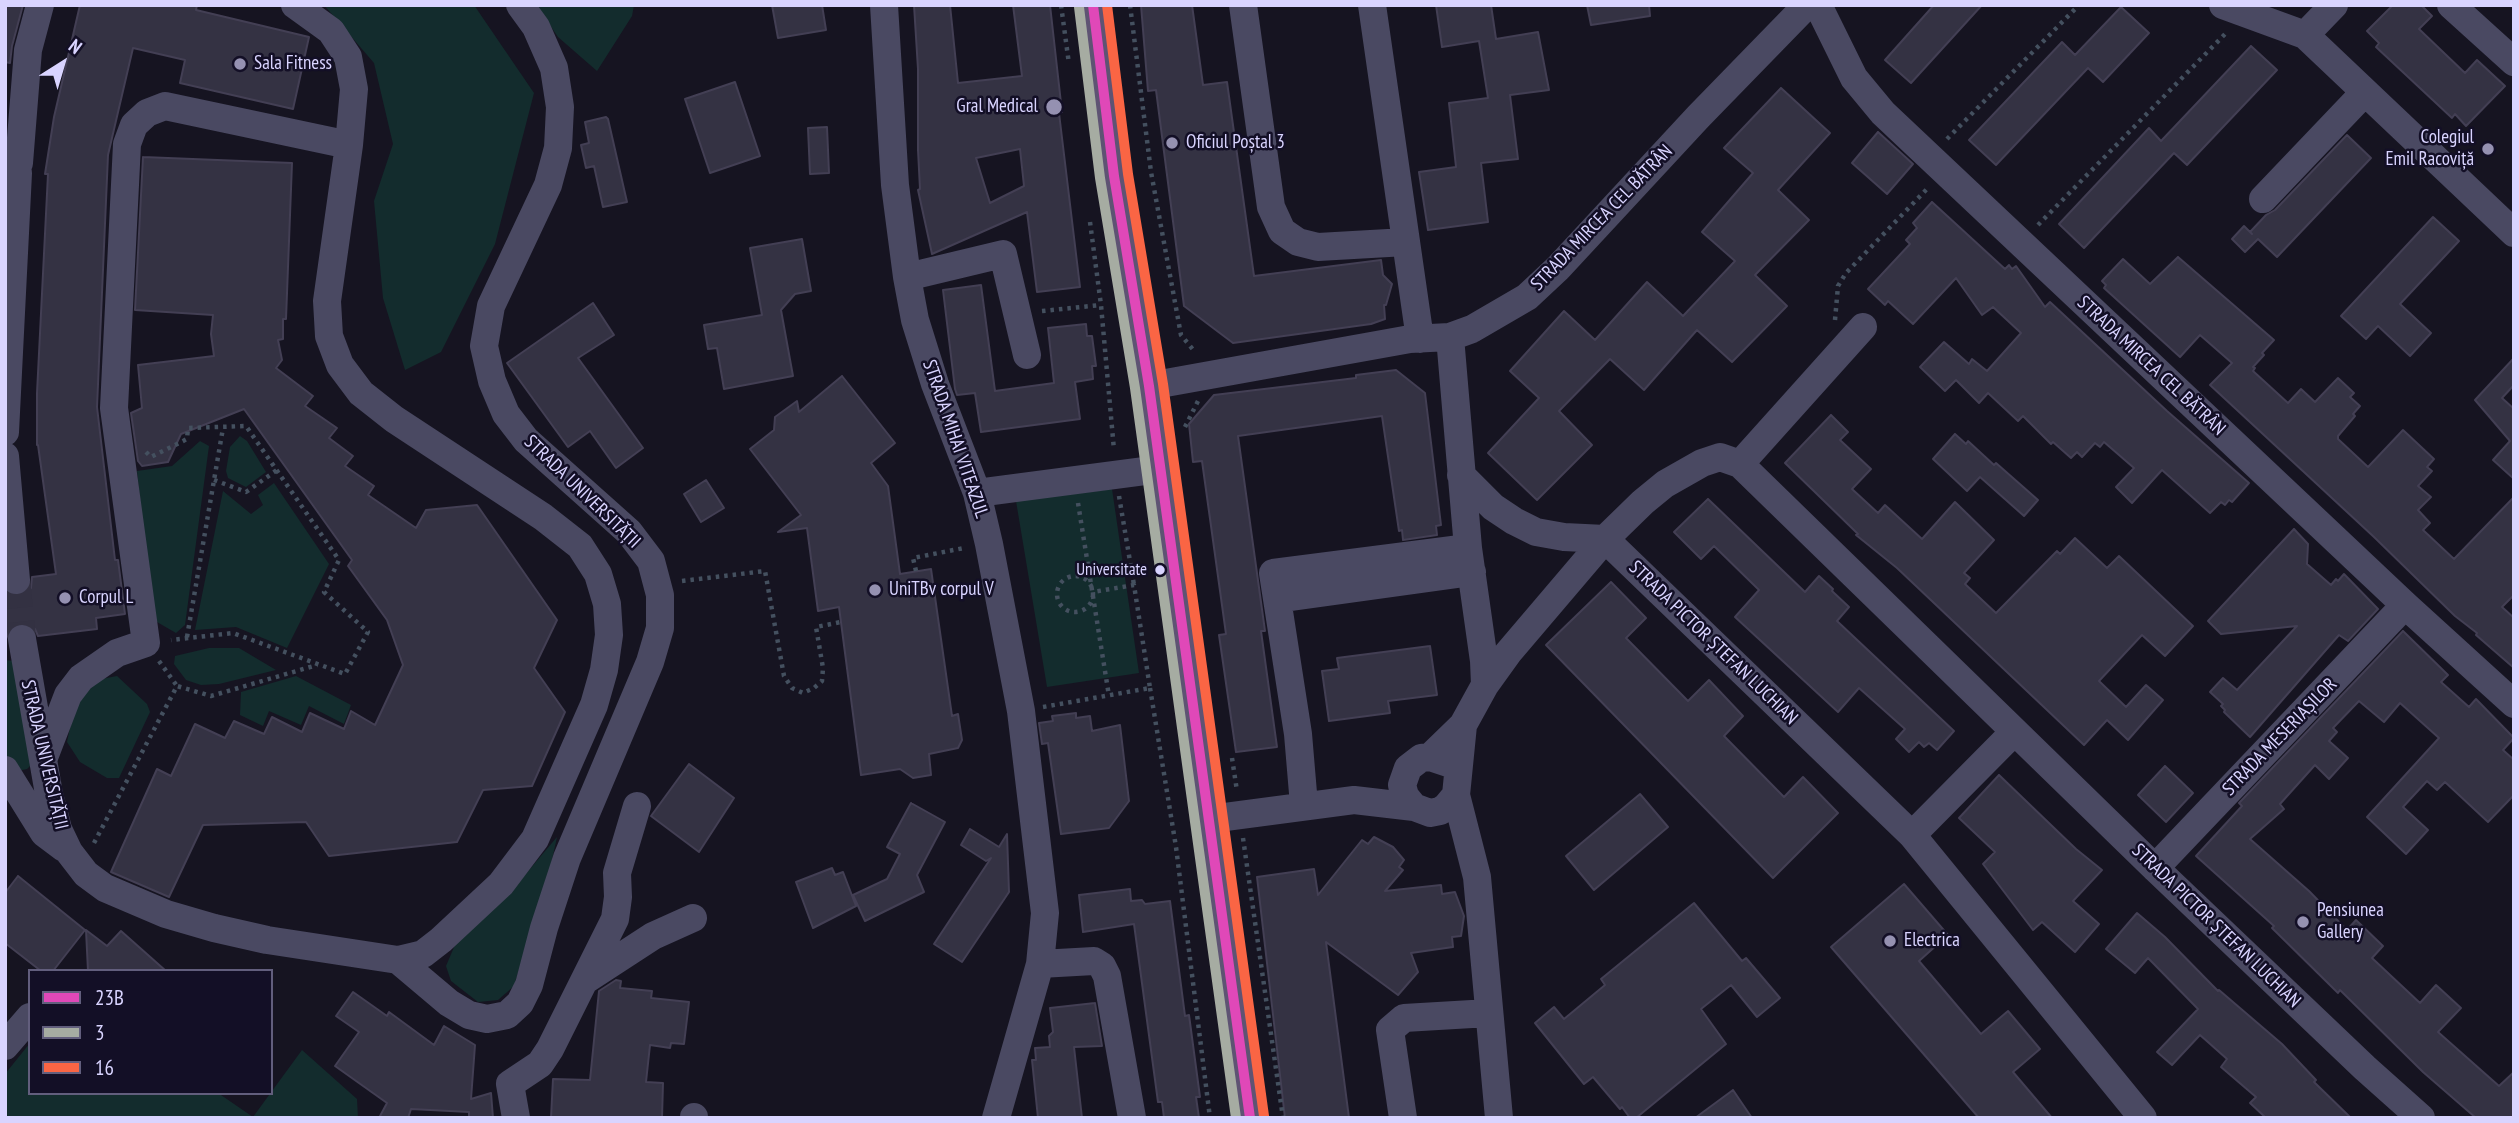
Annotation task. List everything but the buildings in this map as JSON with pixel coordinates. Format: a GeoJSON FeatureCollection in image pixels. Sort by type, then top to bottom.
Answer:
{"type":"FeatureCollection","features":[{"type":"Feature","properties":{"kind":"main road"},"geometry":{"type":"LineString","coordinates":[[1093,5],[1114,176],[1160,469],[1225,817],[1250,1118]]}},
{"type":"Feature","properties":{"kind":"street"},"geometry":{"type":"LineString","coordinates":[[5,432],[28,50],[40,5]]}},
{"type":"Feature","properties":{"kind":"street","name":"STRADA UNIVERSITĂȚII"},"geometry":{"type":"LineString","coordinates":[[22,639],[58,829],[81,848],[86,874],[105,888],[166,914],[214,928],[267,940],[398,960],[423,954],[501,884],[535,839],[594,705],[604,670],[609,635],[608,614],[598,574],[580,546],[544,517],[394,419],[361,393],[341,365],[329,336],[327,301],[349,145],[354,89],[348,57],[331,31],[295,5]]}},
{"type":"Feature","properties":{"kind":"street","name":"STRADA UNIVERSITĂȚII"},"geometry":{"type":"LineString","coordinates":[[398,960],[449,1003],[469,1015],[487,1019],[507,1015],[520,1003],[530,985],[566,858],[650,662],[660,628],[660,595],[651,561],[629,532],[526,440],[506,414],[492,381],[484,346],[491,306],[548,185],[558,148],[560,107],[554,68],[536,27],[520,5]]}},
{"type":"Feature","properties":{"kind":"street","name":"STRADA MIHAI VITEAZUL"},"geometry":{"type":"LineString","coordinates":[[884,5],[895,185],[907,277],[915,320],[935,384],[977,493],[1021,711],[1045,913],[1040,964],[996,1118]]}},
{"type":"Feature","properties":{"kind":"street"},"geometry":{"type":"LineString","coordinates":[[1243,5],[1270,207],[1282,231],[1298,242],[1318,247],[1406,242]]}},
{"type":"Feature","properties":{"kind":"street"},"geometry":{"type":"LineString","coordinates":[[1372,5],[1420,339]]}},
{"type":"Feature","properties":{"kind":"street","name":"STRADA MIRCEA CEL BĂTRÂN"},"geometry":{"type":"LineString","coordinates":[[1818,5],[1854,78],[1868,97],[2405,605],[2514,704]]}},
{"type":"Feature","properties":{"kind":"street"},"geometry":{"type":"LineString","coordinates":[[2305,35],[2334,5]]}},
{"type":"Feature","properties":{"kind":"street"},"geometry":{"type":"LineString","coordinates":[[2451,5],[2514,62]]}},
{"type":"Feature","properties":{"kind":"street"},"geometry":{"type":"LineString","coordinates":[[2234,9],[2305,35],[2514,233]]}},
{"type":"Feature","properties":{"kind":"street","name":"STRADA MIRCEA CEL BĂTRÂN"},"geometry":{"type":"LineString","coordinates":[[1149,386],[1420,339],[1450,337],[1472,329],[1527,297],[1558,268],[1797,15]]}},
{"type":"Feature","properties":{"kind":"street"},"geometry":{"type":"LineString","coordinates":[[2263,199],[2365,92]]}},
{"type":"Feature","properties":{"kind":"street"},"geometry":{"type":"LineString","coordinates":[[43,760],[68,695],[81,678],[117,653],[146,643],[114,408],[127,144],[134,125],[147,113],[165,106],[349,145]]}},
{"type":"Feature","properties":{"kind":"street"},"geometry":{"type":"LineString","coordinates":[[907,277],[1003,254],[1027,355]]}},
{"type":"Feature","properties":{"kind":"street"},"geometry":{"type":"LineString","coordinates":[[1430,757],[1463,725],[1485,685],[1508,653],[1605,539],[1665,484],[1702,463],[1720,457],[1740,464],[1863,327]]}},
{"type":"Feature","properties":{"kind":"street"},"geometry":{"type":"LineString","coordinates":[[1450,337],[1461,475],[1485,685]]}},
{"type":"Feature","properties":{"kind":"street"},"geometry":{"type":"LineString","coordinates":[[5,456],[16,579]]}},
{"type":"Feature","properties":{"kind":"street","name":"STRADA PICTOR ȘTEFAN LUCHIAN"},"geometry":{"type":"LineString","coordinates":[[1740,464],[2155,868],[2421,1118]]}},
{"type":"Feature","properties":{"kind":"street"},"geometry":{"type":"LineString","coordinates":[[977,493],[1160,469]]}},
{"type":"Feature","properties":{"kind":"street"},"geometry":{"type":"LineString","coordinates":[[1461,475],[1493,507],[1514,522],[1536,532],[1605,539]]}},
{"type":"Feature","properties":{"kind":"street","name":"STRADA PICTOR ȘTEFAN LUCHIAN"},"geometry":{"type":"LineString","coordinates":[[1605,539],[1912,835],[2143,1118]]}},
{"type":"Feature","properties":{"kind":"street"},"geometry":{"type":"LineString","coordinates":[[1304,805],[1298,734],[1275,586],[1470,560]]}},
{"type":"Feature","properties":{"kind":"street","name":"STRADA MESERIAȘILOR"},"geometry":{"type":"LineString","coordinates":[[2155,868],[2405,605]]}},
{"type":"Feature","properties":{"kind":"street"},"geometry":{"type":"LineString","coordinates":[[1225,817],[1354,800],[1422,810],[1446,807],[1457,788],[1463,725]]}},
{"type":"Feature","properties":{"kind":"street"},"geometry":{"type":"LineString","coordinates":[[1912,835],[2014,732]]}},
{"type":"Feature","properties":{"kind":"street"},"geometry":{"type":"LineString","coordinates":[[1477,877],[1422,810],[1405,796],[1402,785],[1404,776],[1415,761],[1430,757],[1450,764],[1457,788],[1477,877],[1499,1118]]}},
{"type":"Feature","properties":{"kind":"street"},"geometry":{"type":"LineString","coordinates":[[5,770],[44,832],[81,848]]}},
{"type":"Feature","properties":{"kind":"street"},"geometry":{"type":"LineString","coordinates":[[1354,800],[1404,776]]}},
{"type":"Feature","properties":{"kind":"street"},"geometry":{"type":"LineString","coordinates":[[516,1118],[510,1084],[540,1065],[615,919],[617,873],[637,806]]}},
{"type":"Feature","properties":{"kind":"street"},"geometry":{"type":"LineString","coordinates":[[585,980],[653,936],[693,918]]}},
{"type":"Feature","properties":{"kind":"street"},"geometry":{"type":"LineString","coordinates":[[1040,964],[1094,961],[1102,966],[1107,976],[1132,1118]]}},
{"type":"Feature","properties":{"kind":"street"},"geometry":{"type":"LineString","coordinates":[[1403,1118],[1390,1030],[1404,1018],[1489,1013]]}},
{"type":"Feature","properties":{"kind":"street"},"geometry":{"type":"LineString","coordinates":[[5,1046],[28,1019]]}},
{"type":"Feature","properties":{"kind":"path"},"geometry":{"type":"LineString","coordinates":[[1061,5],[1070,73]]}},
{"type":"Feature","properties":{"kind":"path"},"geometry":{"type":"LineString","coordinates":[[1130,5],[1150,172],[1181,335],[1196,353],[1201,397],[1185,425],[1186,438]]}},
{"type":"Feature","properties":{"kind":"path"},"geometry":{"type":"LineString","coordinates":[[1834,359],[1835,300],[1838,286],[1846,273],[1936,164],[2079,5]]}},
{"type":"Feature","properties":{"kind":"path"},"geometry":{"type":"LineString","coordinates":[[2021,243],[2234,9]]}},
{"type":"Feature","properties":{"kind":"path"},"geometry":{"type":"LineString","coordinates":[[1088,210],[1101,305],[1116,475],[1176,847],[1210,1118]]}},
{"type":"Feature","properties":{"kind":"path"},"geometry":{"type":"LineString","coordinates":[[1017,314],[1101,305]]}},
{"type":"Feature","properties":{"kind":"path"},"geometry":{"type":"LineString","coordinates":[[117,426],[151,457],[187,439],[188,428],[246,426],[339,560],[324,592],[368,632],[345,674],[233,633],[146,643]]}},
{"type":"Feature","properties":{"kind":"path"},"geometry":{"type":"LineString","coordinates":[[187,638],[224,428]]}},
{"type":"Feature","properties":{"kind":"path"},"geometry":{"type":"LineString","coordinates":[[214,480],[246,492],[277,471]]}},
{"type":"Feature","properties":{"kind":"path"},"geometry":{"type":"LineString","coordinates":[[1074,480],[1110,696]]}},
{"type":"Feature","properties":{"kind":"path"},"geometry":{"type":"LineString","coordinates":[[916,571],[913,558],[957,550]]}},
{"type":"Feature","properties":{"kind":"path"},"geometry":{"type":"LineString","coordinates":[[657,585],[765,570],[784,676],[792,688],[803,693],[822,681],[823,668],[816,627],[841,622]]}},
{"type":"Feature","properties":{"kind":"path"},"geometry":{"type":"LineString","coordinates":[[1074,575],[1089,582],[1093,593],[1090,605],[1073,612],[1062,606],[1057,595],[1060,583],[1074,575]]}},
{"type":"Feature","properties":{"kind":"path"},"geometry":{"type":"LineString","coordinates":[[1093,593],[1134,585]]}},
{"type":"Feature","properties":{"kind":"path"},"geometry":{"type":"LineString","coordinates":[[81,848],[177,686],[211,696],[318,665]]}},
{"type":"Feature","properties":{"kind":"path"},"geometry":{"type":"LineString","coordinates":[[1021,711],[1150,688]]}},
{"type":"Feature","properties":{"kind":"path"},"geometry":{"type":"LineString","coordinates":[[1230,747],[1225,817],[1283,1118]]}},
{"type":"Feature","properties":{"kind":"green space"},"geometry":{"type":"Polygon","coordinates":[[[324,5],[474,5],[534,93],[495,244],[441,352],[405,370],[383,298],[374,201],[393,144],[374,63],[324,5]]]}},
{"type":"Feature","properties":{"kind":"green space"},"geometry":{"type":"Polygon","coordinates":[[[536,5],[634,5],[632,16],[597,71],[558,37],[536,5]]]}},
{"type":"Feature","properties":{"kind":"green space"},"geometry":{"type":"Polygon","coordinates":[[[240,436],[247,441],[266,472],[246,487],[228,478],[226,471],[230,447],[240,436]]]}},
{"type":"Feature","properties":{"kind":"green space"},"geometry":{"type":"Polygon","coordinates":[[[200,441],[209,446],[185,625],[176,633],[157,622],[152,611],[137,471],[172,466],[200,441]]]}},
{"type":"Feature","properties":{"kind":"green space"},"geometry":{"type":"Polygon","coordinates":[[[274,483],[329,564],[287,648],[236,627],[195,630],[223,491],[251,514],[263,505],[258,495],[274,483]]]}},
{"type":"Feature","properties":{"kind":"green space"},"geometry":{"type":"Polygon","coordinates":[[[1112,489],[1139,673],[1047,687],[1016,501],[1112,489]]]}},
{"type":"Feature","properties":{"kind":"green space"},"geometry":{"type":"Polygon","coordinates":[[[209,648],[239,648],[276,670],[219,684],[201,685],[186,680],[174,664],[175,656],[209,648]]]}},
{"type":"Feature","properties":{"kind":"green space"},"geometry":{"type":"Polygon","coordinates":[[[5,660],[14,661],[36,760],[27,769],[17,771],[5,754],[5,660]]]}},
{"type":"Feature","properties":{"kind":"green space"},"geometry":{"type":"Polygon","coordinates":[[[117,676],[147,704],[150,712],[119,778],[107,778],[80,762],[67,742],[75,703],[96,680],[117,676]]]}},
{"type":"Feature","properties":{"kind":"green space"},"geometry":{"type":"Polygon","coordinates":[[[296,676],[351,705],[344,724],[309,706],[301,725],[269,711],[263,726],[240,715],[241,692],[296,676]]]}},
{"type":"Feature","properties":{"kind":"green space"},"geometry":{"type":"Polygon","coordinates":[[[557,837],[550,869],[514,986],[498,1000],[478,1002],[451,981],[446,966],[457,940],[507,896],[557,837]]]}},
{"type":"Feature","properties":{"kind":"green space"},"geometry":{"type":"Polygon","coordinates":[[[28,1045],[28,1095],[221,1095],[253,1117],[269,1095],[273,1095],[273,1090],[302,1050],[357,1099],[358,1118],[5,1118],[5,1074],[28,1045]]]}},
{"type":"Feature","properties":{"kind":"tunnel"},"geometry":{"type":"LineString","coordinates":[[16,580],[22,639]]}},
{"type":"Feature","properties":{"kind":"transit line","name":"23B"},"geometry":{"type":"LineString","coordinates":[[1093,5],[1114,176],[1149,386],[1250,1118]]}},
{"type":"Feature","properties":{"kind":"transit line","name":"16"},"geometry":{"type":"LineString","coordinates":[[1107,5],[1128,174],[1163,384],[1264,1116]]}},
{"type":"Feature","properties":{"kind":"transit line","name":"3"},"geometry":{"type":"LineString","coordinates":[[1079,7],[1100,178],[1135,388],[1236,1118]]}},
{"type":"Feature","properties":{"kind":"place","name":"Sala Fitness"},"geometry":{"type":"Point","coordinates":[240,64]}},
{"type":"Feature","properties":{"kind":"place","name":"Gral Medical"},"geometry":{"type":"Point","coordinates":[1054,107]}},
{"type":"Feature","properties":{"kind":"place","name":"Oficiul Poștal 3"},"geometry":{"type":"Point","coordinates":[1172,143]}},
{"type":"Feature","properties":{"kind":"place","name":"Colegiul Emil Racoviță"},"geometry":{"type":"Point","coordinates":[2488,149]}},
{"type":"Feature","properties":{"kind":"place","name":"Universitate"},"geometry":{"type":"Point","coordinates":[1160,570]}},
{"type":"Feature","properties":{"kind":"place","name":"UniTBv corpul V"},"geometry":{"type":"Point","coordinates":[875,590]}},
{"type":"Feature","properties":{"kind":"place","name":"Corpul L"},"geometry":{"type":"Point","coordinates":[65,598]}},
{"type":"Feature","properties":{"kind":"place","name":"Pensiunea Gallery"},"geometry":{"type":"Point","coordinates":[2303,922]}},
{"type":"Feature","properties":{"kind":"place","name":"Electrica"},"geometry":{"type":"Point","coordinates":[1890,941]}}]}
